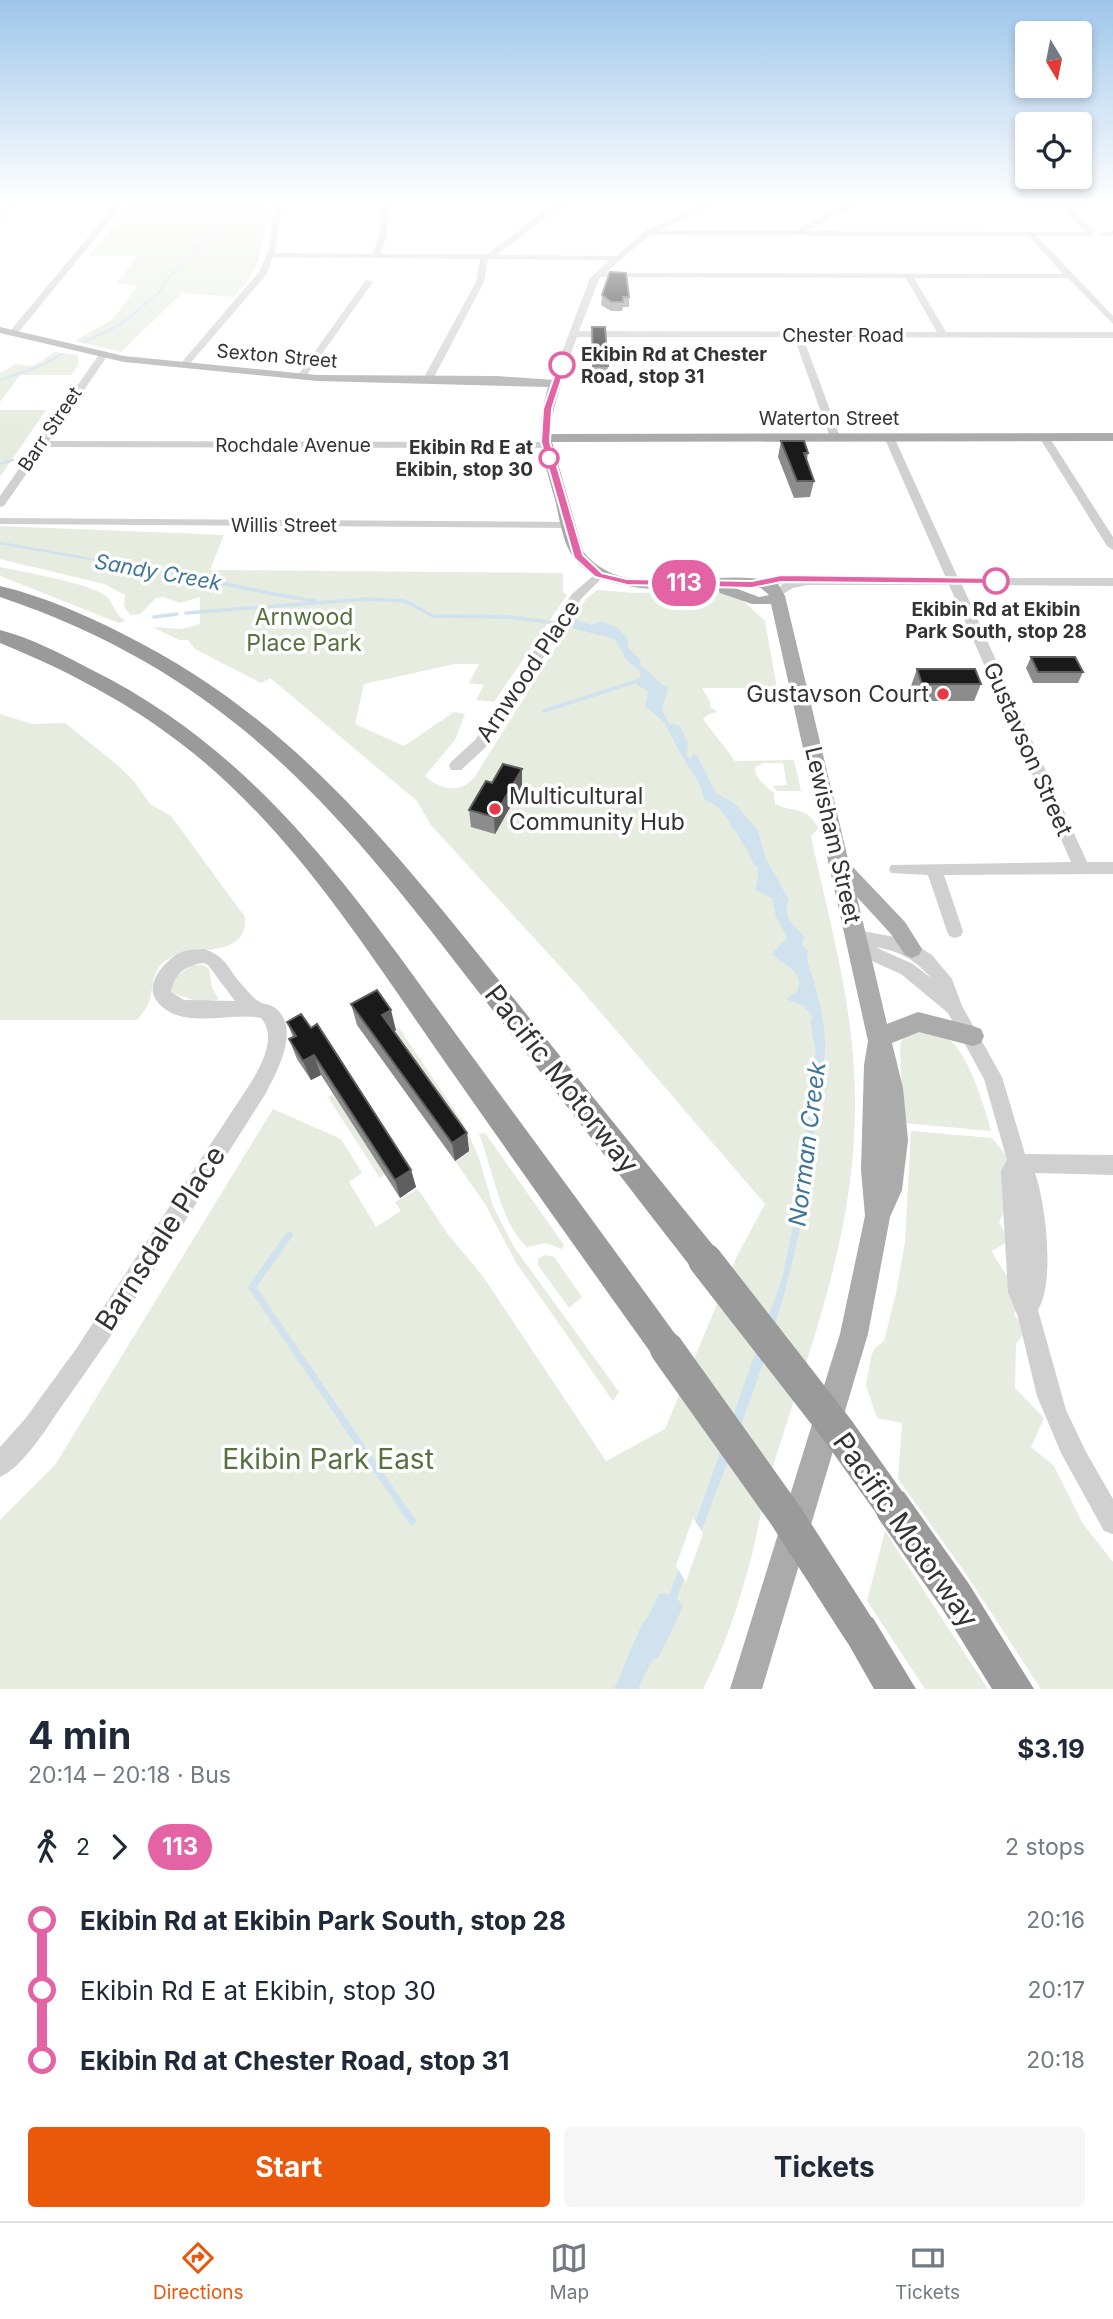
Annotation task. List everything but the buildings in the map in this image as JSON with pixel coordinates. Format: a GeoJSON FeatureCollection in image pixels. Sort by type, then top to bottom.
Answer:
{"type":"FeatureCollection","features":[{"type":"Feature","properties":{"kind":"highway","name":"Pacific Motorway"},"geometry":{"type":"LineString","coordinates":[[0,591],[75,619],[166,664],[225,702],[290,755],[341,805],[397,870],[839,1432],[956,1597],[1014,1689]]}},
{"type":"Feature","properties":{"kind":"highway"},"geometry":{"type":"LineString","coordinates":[[0,636],[66,663],[143,707],[220,765],[267,809],[295,840],[378,947],[786,1516],[896,1689]]}},
{"type":"Feature","properties":{"kind":"main road","name":"Sexton Street"},"geometry":{"type":"LineString","coordinates":[[0,330],[103,355],[301,377],[555,384]]}},
{"type":"Feature","properties":{"kind":"main road"},"geometry":{"type":"LineString","coordinates":[[555,384],[545,420],[546,442],[580,559],[599,575],[627,582],[696,583],[754,591],[771,601],[778,594]]}},
{"type":"Feature","properties":{"kind":"main road","name":"Waterton Street"},"geometry":{"type":"LineString","coordinates":[[546,442],[835,437],[1113,437]]}},
{"type":"Feature","properties":{"kind":"main road"},"geometry":{"type":"LineString","coordinates":[[754,591],[785,632]]}},
{"type":"Feature","properties":{"kind":"main road","name":"Lewisham Street"},"geometry":{"type":"LineString","coordinates":[[746,1689],[854,1334],[878,1216],[890,1190],[896,1140],[891,1088],[778,594]]}},
{"type":"Feature","properties":{"kind":"main road"},"geometry":{"type":"LineString","coordinates":[[842,867],[898,928],[912,949]]}},
{"type":"Feature","properties":{"kind":"main road"},"geometry":{"type":"LineString","coordinates":[[878,1038],[918,1022],[973,1036]]}},
{"type":"Feature","properties":{"kind":"street"},"geometry":{"type":"LineString","coordinates":[[14,332],[57,280]]}},
{"type":"Feature","properties":{"kind":"street"},"geometry":{"type":"LineString","coordinates":[[184,365],[258,280]]}},
{"type":"Feature","properties":{"kind":"street"},"geometry":{"type":"LineString","coordinates":[[428,379],[481,280]]}},
{"type":"Feature","properties":{"kind":"street"},"geometry":{"type":"LineString","coordinates":[[555,384],[595,280]]}},
{"type":"Feature","properties":{"kind":"street"},"geometry":{"type":"LineString","coordinates":[[911,280],[943,335]]}},
{"type":"Feature","properties":{"kind":"street"},"geometry":{"type":"LineString","coordinates":[[1074,280],[1082,285],[1113,321]]}},
{"type":"Feature","properties":{"kind":"street"},"geometry":{"type":"LineString","coordinates":[[301,377],[369,282]]}},
{"type":"Feature","properties":{"kind":"street","name":"Chester Road"},"geometry":{"type":"LineString","coordinates":[[573,334],[1113,335]]}},
{"type":"Feature","properties":{"kind":"street"},"geometry":{"type":"LineString","coordinates":[[798,336],[835,437]]}},
{"type":"Feature","properties":{"kind":"street","name":"Barr Street"},"geometry":{"type":"LineString","coordinates":[[0,504],[103,355]]}},
{"type":"Feature","properties":{"kind":"street","name":"Gustavson Street"},"geometry":{"type":"LineString","coordinates":[[889,437],[1082,868]]}},
{"type":"Feature","properties":{"kind":"street"},"geometry":{"type":"LineString","coordinates":[[1044,437],[1113,546]]}},
{"type":"Feature","properties":{"kind":"street","name":"Rochdale Avenue"},"geometry":{"type":"LineString","coordinates":[[40,444],[546,442]]}},
{"type":"Feature","properties":{"kind":"street","name":"Willis Street"},"geometry":{"type":"LineString","coordinates":[[0,521],[569,525]]}},
{"type":"Feature","properties":{"kind":"street","name":"Arnwood Place"},"geometry":{"type":"LineString","coordinates":[[456,766],[480,744],[576,597],[599,575]]}},
{"type":"Feature","properties":{"kind":"street"},"geometry":{"type":"LineString","coordinates":[[754,591],[781,578],[808,581],[1113,582]]}},
{"type":"Feature","properties":{"kind":"street"},"geometry":{"type":"LineString","coordinates":[[778,594],[789,585],[808,581]]}},
{"type":"Feature","properties":{"kind":"street"},"geometry":{"type":"LineString","coordinates":[[897,869],[1113,868]]}},
{"type":"Feature","properties":{"kind":"street"},"geometry":{"type":"LineString","coordinates":[[934,869],[955,931]]}},
{"type":"Feature","properties":{"kind":"street"},"geometry":{"type":"LineString","coordinates":[[859,942],[890,941],[912,949],[926,960],[946,984],[954,1007],[973,1036],[1003,1102],[1018,1163]]}},
{"type":"Feature","properties":{"kind":"street"},"geometry":{"type":"LineString","coordinates":[[859,942],[907,969],[954,1007]]}},
{"type":"Feature","properties":{"kind":"street","name":"Barnsdale Place"},"geometry":{"type":"LineString","coordinates":[[0,1465],[33,1427],[84,1357],[259,1087],[275,1049],[277,1029],[271,1016],[252,1007],[234,988],[220,964],[204,957],[179,961],[169,970],[162,982],[166,999],[177,1006],[219,1011],[252,1007]]}},
{"type":"Feature","properties":{"kind":"street"},"geometry":{"type":"LineString","coordinates":[[1018,1163],[1113,1165]]}},
{"type":"Feature","properties":{"kind":"street"},"geometry":{"type":"LineString","coordinates":[[1018,1163],[1011,1171],[1019,1292],[1027,1307],[1053,1406],[1077,1461],[1113,1522]]}},
{"type":"Feature","properties":{"kind":"green space"},"geometry":{"type":"Polygon","coordinates":[[[120,280],[247,280],[234,297],[182,293],[121,352],[75,341],[113,319],[138,285],[117,284],[120,280]]]}},
{"type":"Feature","properties":{"kind":"green space"},"geometry":{"type":"Polygon","coordinates":[[[55,352],[78,355],[78,365],[71,375],[20,375],[0,402],[0,373],[16,364],[33,366],[55,352]]]}},
{"type":"Feature","properties":{"kind":"green space"},"geometry":{"type":"Polygon","coordinates":[[[0,410],[46,410],[0,477],[0,410]]]}},
{"type":"Feature","properties":{"kind":"green space"},"geometry":{"type":"Polygon","coordinates":[[[0,526],[224,535],[210,570],[563,573],[563,592],[567,595],[494,702],[476,700],[484,685],[469,683],[479,664],[455,664],[364,684],[355,724],[404,746],[454,712],[465,714],[455,740],[425,776],[449,788],[462,786],[474,778],[586,599],[597,590],[636,593],[713,590],[742,600],[765,621],[777,688],[702,688],[710,701],[710,707],[718,712],[703,719],[735,761],[794,760],[801,791],[777,791],[772,786],[787,785],[783,763],[763,763],[755,767],[755,771],[761,782],[774,793],[775,804],[805,813],[818,828],[811,837],[848,1012],[854,1071],[855,1126],[842,1231],[830,1281],[768,1483],[737,1606],[703,1689],[0,1689],[0,1520],[55,1465],[273,1109],[341,1139],[362,1173],[349,1182],[376,1227],[401,1211],[395,1202],[418,1189],[447,1233],[484,1278],[606,1461],[665,1429],[737,1256],[765,1204],[578,986],[430,824],[417,801],[270,678],[261,683],[195,649],[188,640],[179,640],[153,627],[182,629],[200,624],[200,597],[180,603],[163,597],[156,598],[140,614],[130,615],[124,606],[125,595],[104,584],[0,559],[0,526]]]}},
{"type":"Feature","properties":{"kind":"green space"},"geometry":{"type":"Polygon","coordinates":[[[0,567],[71,582],[98,591],[109,599],[125,621],[119,623],[0,576],[0,567]]]}},
{"type":"Feature","properties":{"kind":"green space"},"geometry":{"type":"Polygon","coordinates":[[[0,714],[32,724],[65,723],[115,763],[134,781],[150,804],[171,816],[245,917],[243,931],[237,940],[227,946],[174,956],[164,962],[155,975],[148,1004],[137,1020],[0,1020],[0,714]]]}},
{"type":"Feature","properties":{"kind":"green space"},"geometry":{"type":"Polygon","coordinates":[[[191,965],[203,965],[209,969],[212,988],[219,999],[205,1004],[172,993],[170,982],[191,965]]]}},
{"type":"Feature","properties":{"kind":"green space"},"geometry":{"type":"Polygon","coordinates":[[[399,1028],[462,1121],[478,1155],[493,1206],[514,1247],[619,1392],[613,1401],[517,1264],[485,1204],[455,1161],[387,1035],[399,1028]]]}},
{"type":"Feature","properties":{"kind":"green space"},"geometry":{"type":"Polygon","coordinates":[[[915,1031],[944,1036],[955,1045],[975,1081],[991,1131],[903,1123],[900,1045],[905,1035],[915,1031]]]}},
{"type":"Feature","properties":{"kind":"green space"},"geometry":{"type":"Polygon","coordinates":[[[333,1094],[385,1174],[380,1178],[328,1097],[333,1094]]]}},
{"type":"Feature","properties":{"kind":"green space"},"geometry":{"type":"Polygon","coordinates":[[[911,1131],[992,1138],[1009,1159],[1006,1209],[999,1222],[1009,1241],[992,1251],[1014,1289],[1017,1306],[1014,1315],[1024,1326],[1023,1335],[1016,1344],[1015,1388],[1044,1418],[1031,1447],[1054,1466],[1083,1524],[1113,1562],[1113,1689],[1041,1689],[966,1574],[898,1479],[902,1423],[877,1418],[866,1385],[871,1357],[874,1349],[884,1341],[896,1293],[905,1242],[911,1131]]]}},
{"type":"Feature","properties":{"kind":"green space"},"geometry":{"type":"Polygon","coordinates":[[[485,1133],[564,1245],[562,1249],[546,1243],[527,1247],[510,1225],[479,1134],[485,1133]]]}},
{"type":"Feature","properties":{"kind":"green space"},"geometry":{"type":"Polygon","coordinates":[[[544,1255],[554,1257],[582,1297],[569,1308],[538,1265],[538,1259],[544,1255]]]}},
{"type":"Feature","properties":{"kind":"green space"},"geometry":{"type":"Polygon","coordinates":[[[885,1531],[988,1689],[925,1689],[867,1601],[885,1531]]]}},
{"type":"Feature","properties":{"kind":"water"},"geometry":{"type":"Polygon","coordinates":[[[573,619],[591,625],[602,621],[617,628],[627,637],[628,648],[640,659],[641,667],[668,687],[662,709],[663,718],[666,723],[679,725],[688,743],[687,755],[690,759],[694,753],[697,755],[716,793],[735,804],[757,829],[766,859],[789,900],[788,917],[804,938],[802,944],[808,951],[807,960],[820,1004],[825,1039],[821,1076],[824,1093],[815,1103],[810,1167],[800,1230],[784,1293],[744,1417],[677,1598],[683,1607],[658,1658],[653,1659],[638,1689],[614,1689],[642,1624],[660,1593],[670,1594],[782,1278],[802,1186],[813,1062],[818,1040],[815,1024],[808,1010],[786,999],[798,990],[798,977],[772,954],[787,938],[776,917],[772,898],[755,890],[758,869],[731,828],[727,812],[704,799],[699,784],[685,761],[677,737],[645,706],[648,692],[636,684],[641,673],[626,659],[615,639],[568,627],[573,619]]]}},
{"type":"Feature","properties":{"kind":"pier"},"geometry":{"type":"Polygon","coordinates":[[[693,1518],[703,1533],[686,1582],[676,1566],[693,1518]]]}},
{"type":"Feature","properties":{"kind":"waterway","name":"Sandy Creek"},"geometry":{"type":"LineString","coordinates":[[84,342],[120,325],[159,293],[167,280]]}},
{"type":"Feature","properties":{"kind":"waterway","name":"Sandy Creek"},"geometry":{"type":"LineString","coordinates":[[0,380],[40,366],[62,354]]}},
{"type":"Feature","properties":{"kind":"waterway"},"geometry":{"type":"LineString","coordinates":[[0,464],[13,460]]}},
{"type":"Feature","properties":{"kind":"waterway","name":"Sandy Creek"},"geometry":{"type":"LineString","coordinates":[[0,543],[197,578]]}},
{"type":"Feature","properties":{"kind":"waterway","name":"Sandy Creek"},"geometry":{"type":"LineString","coordinates":[[187,577],[315,601]]}},
{"type":"Feature","properties":{"kind":"waterway","name":"Norman Creek"},"geometry":{"type":"LineString","coordinates":[[186,613],[367,599],[405,601],[433,616],[509,617],[573,625]]}},
{"type":"Feature","properties":{"kind":"waterway","name":"Norman Creek"},"geometry":{"type":"LineString","coordinates":[[154,617],[177,614]]}},
{"type":"Feature","properties":{"kind":"waterway"},"geometry":{"type":"LineString","coordinates":[[544,711],[640,680]]}},
{"type":"Feature","properties":{"kind":"waterway","name":"Norman Creek"},"geometry":{"type":"LineString","coordinates":[[662,714],[684,756]]}},
{"type":"Feature","properties":{"kind":"waterway","name":"Norman Creek"},"geometry":{"type":"LineString","coordinates":[[718,803],[733,824]]}},
{"type":"Feature","properties":{"kind":"waterway","name":"Norman Creek"},"geometry":{"type":"LineString","coordinates":[[745,843],[752,856]]}},
{"type":"Feature","properties":{"kind":"waterway","name":"Norman Creek"},"geometry":{"type":"LineString","coordinates":[[751,854],[756,863]]}},
{"type":"Feature","properties":{"kind":"waterway","name":"Norman Creek"},"geometry":{"type":"LineString","coordinates":[[813,1022],[818,1051]]}},
{"type":"Feature","properties":{"kind":"waterway"},"geometry":{"type":"LineString","coordinates":[[289,1235],[252,1287],[412,1521]]}},
{"type":"Feature","properties":{"kind":"bus line","name":"113"},"geometry":{"type":"LineString","coordinates":[[562,365],[548,409],[545,442],[578,556],[584,565],[599,575],[627,582],[752,584],[781,578],[808,581],[996,581]]}},
{"type":"Feature","properties":{"kind":"place","name":"Ekibin Rd at Chester Road, stop 31"},"geometry":{"type":"Point","coordinates":[562,365]}},
{"type":"Feature","properties":{"kind":"place","name":"Ekibin Rd E at Ekibin, stop 30"},"geometry":{"type":"Point","coordinates":[549,458]}},
{"type":"Feature","properties":{"kind":"place","name":"Ekibin Rd at Ekibin Park South, stop 28"},"geometry":{"type":"Point","coordinates":[996,581]}},
{"type":"Feature","properties":{"kind":"place","name":"Gustavson Court"},"geometry":{"type":"Point","coordinates":[943,694]}},
{"type":"Feature","properties":{"kind":"place","name":"Multicultural Community Hub"},"geometry":{"type":"Point","coordinates":[495,809]}},
{"type":"Feature","properties":{"kind":"park label","name":"Arnwood Place Park"},"geometry":{"type":"Point","coordinates":[304,630]}},
{"type":"Feature","properties":{"kind":"park label","name":"Ekibin Park East"},"geometry":{"type":"Point","coordinates":[328,1459]}}]}
